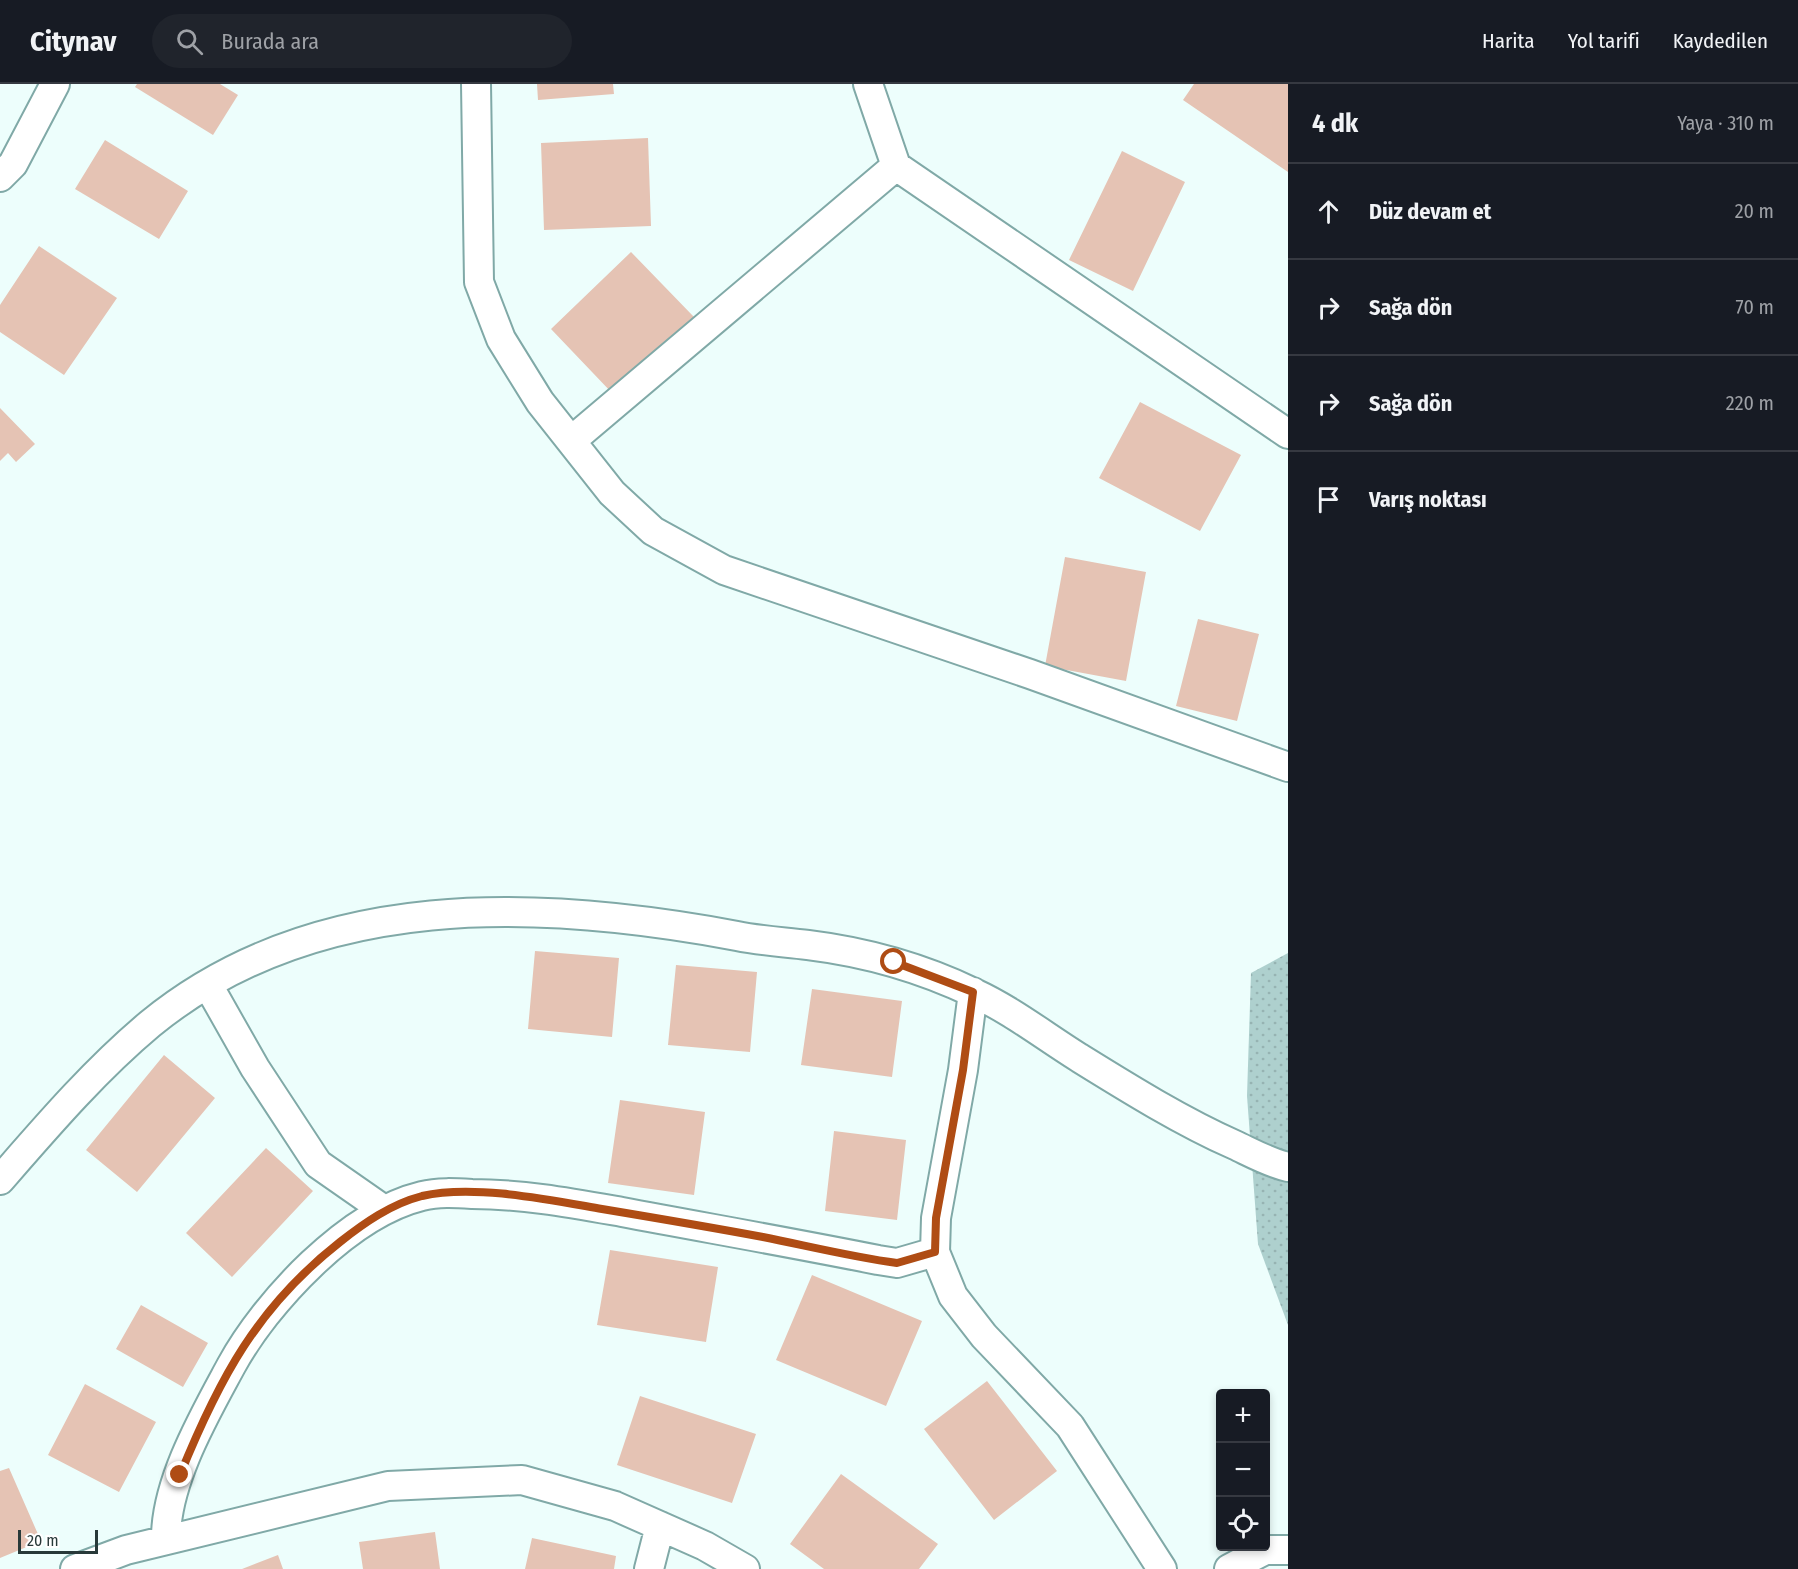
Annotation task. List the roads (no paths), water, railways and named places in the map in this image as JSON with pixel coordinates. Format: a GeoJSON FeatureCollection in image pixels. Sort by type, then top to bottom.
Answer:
{"type":"FeatureCollection","features":[{"type":"Feature","properties":{"kind":"street"},"geometry":{"type":"LineString","coordinates":[[4,164],[55,84]]}},
{"type":"Feature","properties":{"kind":"street"},"geometry":{"type":"LineString","coordinates":[[476,84],[479,282],[501,339],[540,402],[612,493],[653,531],[724,570],[1030,674],[1288,767]]}},
{"type":"Feature","properties":{"kind":"street"},"geometry":{"type":"LineString","coordinates":[[868,84],[896,166],[1288,434]]}},
{"type":"Feature","properties":{"kind":"street"},"geometry":{"type":"LineString","coordinates":[[572,441],[896,166]]}},
{"type":"Feature","properties":{"kind":"street"},"geometry":{"type":"LineString","coordinates":[[0,1180],[118,1053],[152,1023],[208,984],[288,946],[330,932],[373,922],[417,916],[522,914],[644,922],[851,952],[894,962],[973,992],[1009,1010],[1075,1055],[1206,1133],[1288,1167]]}},
{"type":"Feature","properties":{"kind":"street"},"geometry":{"type":"LineString","coordinates":[[208,984],[255,1068],[318,1164],[384,1210]]}},
{"type":"Feature","properties":{"kind":"street"},"geometry":{"type":"LineString","coordinates":[[973,992],[963,1070],[936,1218],[935,1252],[953,1296],[984,1336],[1070,1426],[1162,1569]]}},
{"type":"Feature","properties":{"kind":"street"},"geometry":{"type":"LineString","coordinates":[[166,1540],[166,1517],[180,1475],[214,1396],[245,1342],[294,1281],[349,1235],[384,1210],[422,1196],[441,1193],[520,1194],[897,1263],[935,1252]]}},
{"type":"Feature","properties":{"kind":"street"},"geometry":{"type":"LineString","coordinates":[[75,1569],[126,1550],[388,1486],[522,1480],[615,1506],[705,1546],[745,1569]]}},
{"type":"Feature","properties":{"kind":"street"},"geometry":{"type":"LineString","coordinates":[[649,1569],[660,1526]]}},
{"type":"Feature","properties":{"kind":"street"},"geometry":{"type":"LineString","coordinates":[[1229,1569],[1265,1550],[1288,1550]]}}]}
